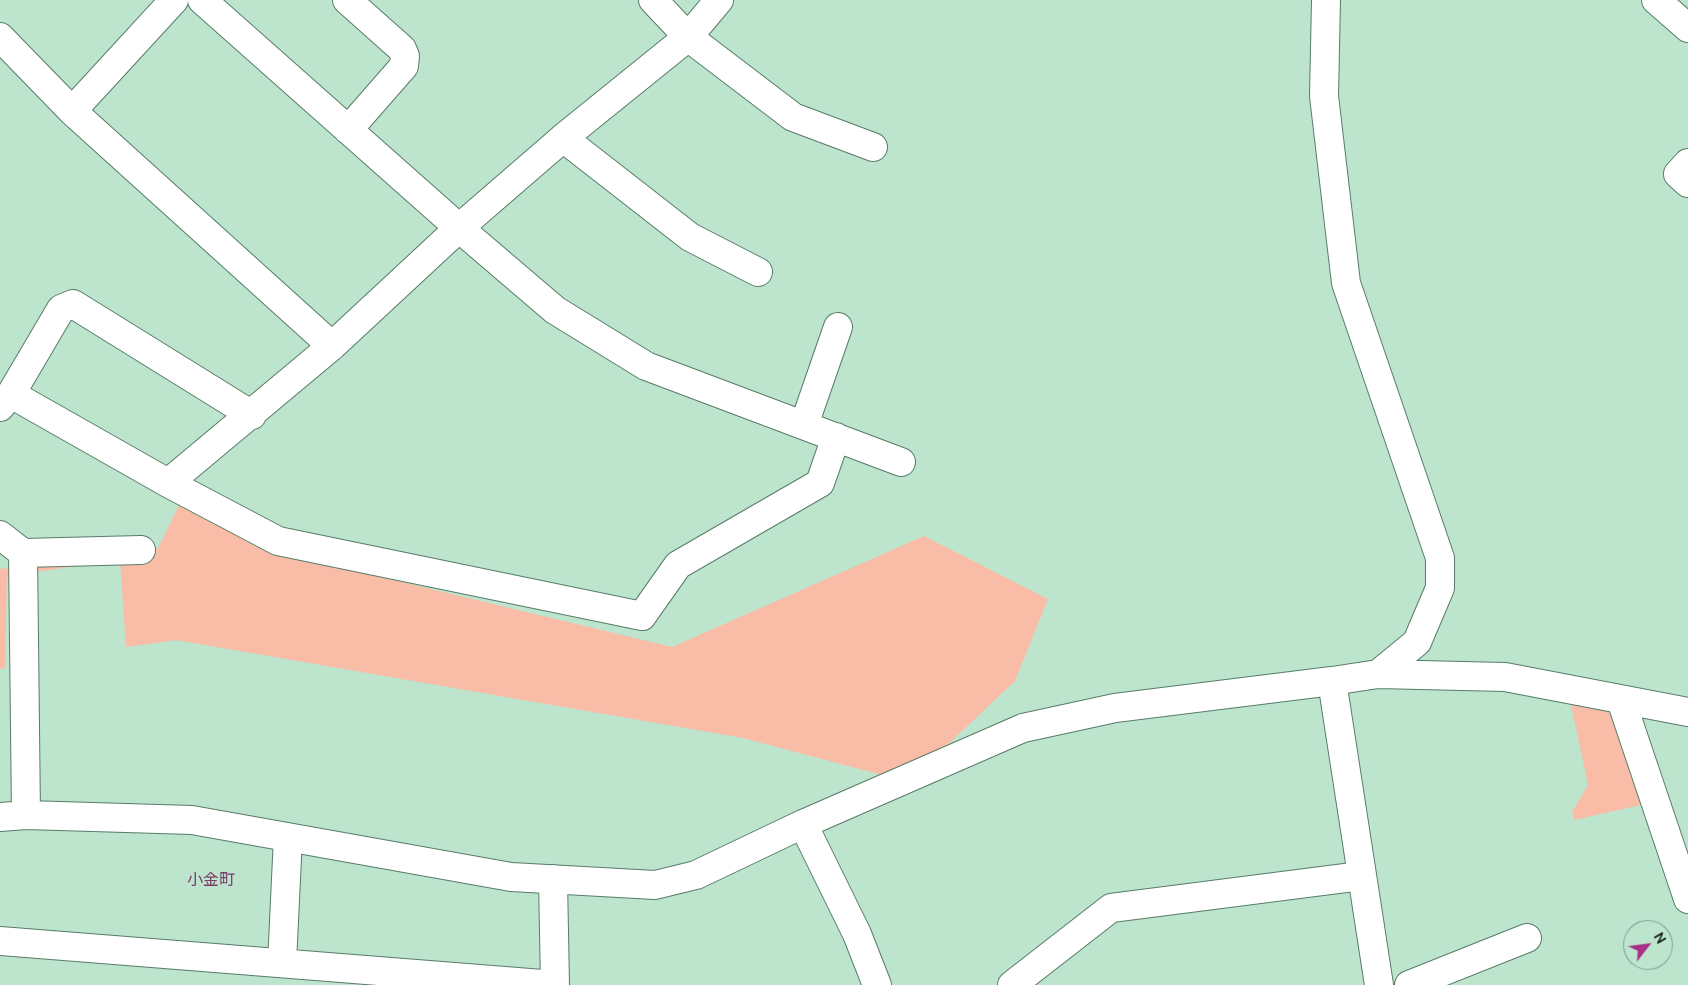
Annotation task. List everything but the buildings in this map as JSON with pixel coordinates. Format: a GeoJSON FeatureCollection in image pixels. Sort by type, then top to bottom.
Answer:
{"type":"FeatureCollection","features":[{"type":"Feature","properties":{"kind":"street"},"geometry":{"type":"LineString","coordinates":[[72,111],[174,0]]}},
{"type":"Feature","properties":{"kind":"street"},"geometry":{"type":"LineString","coordinates":[[202,0],[459,228],[555,310],[646,366],[901,462]]}},
{"type":"Feature","properties":{"kind":"street"},"geometry":{"type":"LineString","coordinates":[[348,0],[402,49],[405,56],[404,66],[348,130]]}},
{"type":"Feature","properties":{"kind":"street"},"geometry":{"type":"LineString","coordinates":[[653,0],[688,37],[793,117],[873,147]]}},
{"type":"Feature","properties":{"kind":"street"},"geometry":{"type":"LineString","coordinates":[[168,483],[194,460],[252,415],[332,346],[459,228],[563,138],[688,37],[719,0]]}},
{"type":"Feature","properties":{"kind":"street"},"geometry":{"type":"LineString","coordinates":[[1326,0],[1324,96],[1346,283],[1440,558],[1440,588],[1416,642],[1378,674]]}},
{"type":"Feature","properties":{"kind":"street"},"geometry":{"type":"LineString","coordinates":[[1656,0],[1688,28]]}},
{"type":"Feature","properties":{"kind":"street"},"geometry":{"type":"LineString","coordinates":[[0,37],[72,111],[332,346]]}},
{"type":"Feature","properties":{"kind":"street"},"geometry":{"type":"LineString","coordinates":[[563,138],[690,237],[758,272]]}},
{"type":"Feature","properties":{"kind":"street"},"geometry":{"type":"LineString","coordinates":[[1688,163],[1678,174],[1688,183]]}},
{"type":"Feature","properties":{"kind":"street"},"geometry":{"type":"LineString","coordinates":[[252,415],[72,304],[62,310],[5,400],[278,541],[642,616],[678,565],[820,483],[836,437]]}},
{"type":"Feature","properties":{"kind":"street"},"geometry":{"type":"LineString","coordinates":[[804,425],[838,327]]}},
{"type":"Feature","properties":{"kind":"street"},"geometry":{"type":"LineString","coordinates":[[0,535],[23,553],[141,550]]}},
{"type":"Feature","properties":{"kind":"street"},"geometry":{"type":"LineString","coordinates":[[23,553],[13,816],[192,820],[510,877],[655,885],[696,875],[803,824],[1023,728],[1116,708],[1378,674],[1505,677],[1688,712]]}},
{"type":"Feature","properties":{"kind":"street"},"geometry":{"type":"LineString","coordinates":[[1332,681],[1379,985]]}},
{"type":"Feature","properties":{"kind":"street"},"geometry":{"type":"LineString","coordinates":[[1621,700],[1688,899]]}},
{"type":"Feature","properties":{"kind":"street"},"geometry":{"type":"LineString","coordinates":[[803,824],[858,934],[877,985]]}},
{"type":"Feature","properties":{"kind":"street"},"geometry":{"type":"LineString","coordinates":[[282,963],[288,837]]}},
{"type":"Feature","properties":{"kind":"street"},"geometry":{"type":"LineString","coordinates":[[1012,985],[1111,908],[1361,876]]}},
{"type":"Feature","properties":{"kind":"street"},"geometry":{"type":"LineString","coordinates":[[0,941],[555,985],[553,880]]}},
{"type":"Feature","properties":{"kind":"street"},"geometry":{"type":"LineString","coordinates":[[1409,985],[1527,938]]}},
{"type":"Feature","properties":{"kind":"shaded area"},"geometry":{"type":"Polygon","coordinates":[[[179,505],[281,553],[672,647],[924,536],[1048,599],[1015,681],[908,782],[743,738],[176,640],[126,647],[120,560],[7,576],[5,668],[0,669],[0,569],[158,548],[179,505]]]}},
{"type":"Feature","properties":{"kind":"shaded area"},"geometry":{"type":"Polygon","coordinates":[[[1570,700],[1618,707],[1645,804],[1574,820],[1572,812],[1588,785],[1570,700]]]}},
{"type":"Feature","properties":{"kind":"district","name":"小金町"},"geometry":{"type":"Point","coordinates":[211,880]}}]}
